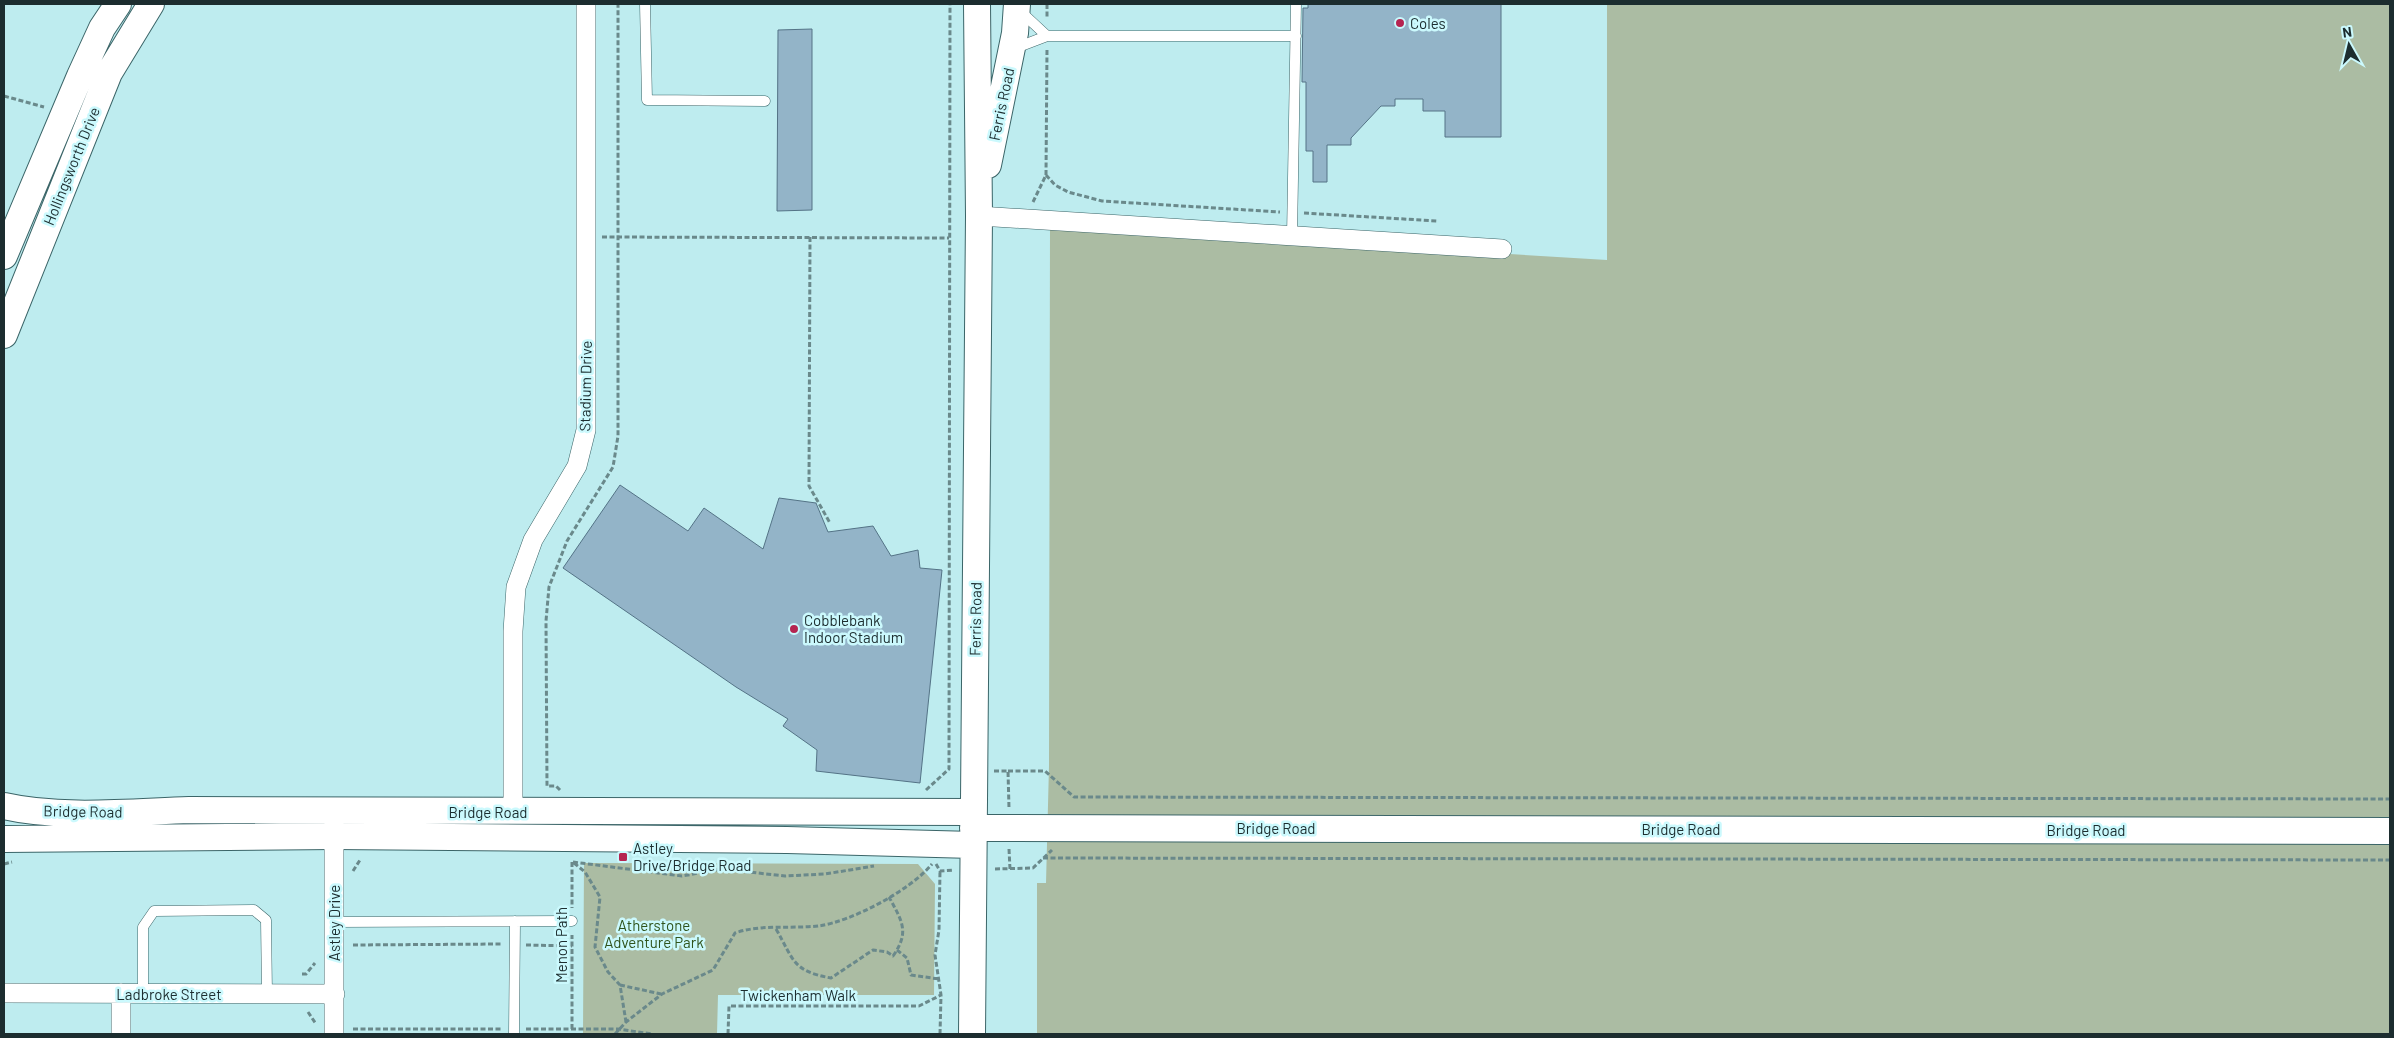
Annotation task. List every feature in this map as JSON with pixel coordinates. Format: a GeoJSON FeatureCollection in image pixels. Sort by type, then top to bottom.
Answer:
{"type":"FeatureCollection","features":[{"type":"Feature","properties":{"kind":"street","name":"Hollingsworth Drive"},"geometry":{"type":"LineString","coordinates":[[4,256],[64,112],[102,28],[118,4]]}},
{"type":"Feature","properties":{"kind":"street","name":"Hollingsworth Drive"},"geometry":{"type":"LineString","coordinates":[[4,335],[108,73],[151,4]]}},
{"type":"Feature","properties":{"kind":"street","name":"Stadium Drive"},"geometry":{"type":"LineString","coordinates":[[512,812],[513,631],[516,587],[533,540],[577,466],[586,430],[586,4]]}},
{"type":"Feature","properties":{"kind":"street","name":"Ferris Road"},"geometry":{"type":"LineString","coordinates":[[972,1034],[979,210],[977,4]]}},
{"type":"Feature","properties":{"kind":"street","name":"Ferris Road"},"geometry":{"type":"LineString","coordinates":[[979,210],[1012,50],[1016,6]]}},
{"type":"Feature","properties":{"kind":"street"},"geometry":{"type":"LineString","coordinates":[[64,112],[89,122]]}},
{"type":"Feature","properties":{"kind":"street"},"geometry":{"type":"LineString","coordinates":[[979,210],[1025,218],[1502,249]]}},
{"type":"Feature","properties":{"kind":"street","name":"Bridge Road"},"geometry":{"type":"LineString","coordinates":[[4,806],[21,810],[105,813],[189,810],[334,824],[787,840],[973,828]]}},
{"type":"Feature","properties":{"kind":"street","name":"Bridge Road"},"geometry":{"type":"LineString","coordinates":[[4,839],[334,824],[512,812],[973,828],[2390,831]]}},
{"type":"Feature","properties":{"kind":"street","name":"Astley Drive"},"geometry":{"type":"LineString","coordinates":[[334,824],[334,1034]]}},
{"type":"Feature","properties":{"kind":"street","name":"Ladbroke Street"},"geometry":{"type":"LineString","coordinates":[[4,993],[334,994]]}},
{"type":"Feature","properties":{"kind":"street"},"geometry":{"type":"LineString","coordinates":[[121,994],[121,1034]]}},
{"type":"Feature","properties":{"kind":"lane"},"geometry":{"type":"LineString","coordinates":[[645,4],[648,100],[765,101]]}},
{"type":"Feature","properties":{"kind":"lane"},"geometry":{"type":"LineString","coordinates":[[1292,236],[1296,4]]}},
{"type":"Feature","properties":{"kind":"lane"},"geometry":{"type":"LineString","coordinates":[[1016,6],[1047,36]]}},
{"type":"Feature","properties":{"kind":"lane"},"geometry":{"type":"LineString","coordinates":[[1012,50],[1047,36],[1296,36]]}},
{"type":"Feature","properties":{"kind":"lane"},"geometry":{"type":"LineString","coordinates":[[143,993],[143,926],[154,911],[254,910],[266,920],[267,994]]}},
{"type":"Feature","properties":{"kind":"lane"},"geometry":{"type":"LineString","coordinates":[[514,1032],[515,921]]}},
{"type":"Feature","properties":{"kind":"lane"},"geometry":{"type":"LineString","coordinates":[[334,922],[572,921]]}},
{"type":"Feature","properties":{"kind":"path"},"geometry":{"type":"LineString","coordinates":[[921,794],[949,769],[950,4]]}},
{"type":"Feature","properties":{"kind":"path"},"geometry":{"type":"LineString","coordinates":[[1025,218],[1046,175],[1047,4]]}},
{"type":"Feature","properties":{"kind":"path"},"geometry":{"type":"LineString","coordinates":[[4,96],[64,112]]}},
{"type":"Feature","properties":{"kind":"path"},"geometry":{"type":"LineString","coordinates":[[1046,175],[1055,185],[1068,192],[1102,201],[1436,221]]}},
{"type":"Feature","properties":{"kind":"path"},"geometry":{"type":"LineString","coordinates":[[617,237],[949,238]]}},
{"type":"Feature","properties":{"kind":"path"},"geometry":{"type":"LineString","coordinates":[[810,238],[809,486],[830,523]]}},
{"type":"Feature","properties":{"kind":"path"},"geometry":{"type":"LineString","coordinates":[[1008,771],[1045,771],[1074,797],[2390,799]]}},
{"type":"Feature","properties":{"kind":"path"},"geometry":{"type":"LineString","coordinates":[[1042,858],[2390,860]]}},
{"type":"Feature","properties":{"kind":"path"},"geometry":{"type":"LineString","coordinates":[[572,862],[682,876],[722,869],[785,876],[825,874],[879,865]]}},
{"type":"Feature","properties":{"kind":"path"},"geometry":{"type":"LineString","coordinates":[[572,862],[585,872],[600,897],[595,947],[608,972],[620,985],[626,1022]]}},
{"type":"Feature","properties":{"kind":"path","name":"Menon Path"},"geometry":{"type":"LineString","coordinates":[[572,862],[572,1029]]}},
{"type":"Feature","properties":{"kind":"path"},"geometry":{"type":"LineString","coordinates":[[616,1034],[618,1029],[626,1022],[662,994],[714,970],[735,933],[752,927],[821,926],[857,914],[907,888],[934,862],[925,862]]}},
{"type":"Feature","properties":{"kind":"path"},"geometry":{"type":"LineString","coordinates":[[940,871],[939,930],[935,955],[941,995],[940,1034]]}},
{"type":"Feature","properties":{"kind":"path"},"geometry":{"type":"LineString","coordinates":[[776,928],[795,965],[809,974],[831,978],[873,950],[887,952],[893,956],[898,950],[902,943],[903,928],[889,897]]}},
{"type":"Feature","properties":{"kind":"path"},"geometry":{"type":"LineString","coordinates":[[353,945],[515,944],[572,946]]}},
{"type":"Feature","properties":{"kind":"path"},"geometry":{"type":"LineString","coordinates":[[898,950],[908,958],[911,975],[939,979]]}},
{"type":"Feature","properties":{"kind":"path"},"geometry":{"type":"LineString","coordinates":[[620,985],[662,994]]}},
{"type":"Feature","properties":{"kind":"path","name":"Twickenham Walk"},"geometry":{"type":"LineString","coordinates":[[728,1034],[728,1006],[919,1006],[941,995]]}},
{"type":"Feature","properties":{"kind":"path"},"geometry":{"type":"LineString","coordinates":[[308,1012],[316,1023],[316,1028]]}},
{"type":"Feature","properties":{"kind":"path"},"geometry":{"type":"LineString","coordinates":[[353,1029],[514,1032],[618,1029],[652,1034]]}},
{"type":"Feature","properties":{"kind":"green space"},"geometry":{"type":"Polygon","coordinates":[[[1607,4],[2390,4],[2390,1034],[1037,1034],[1037,883],[1046,883],[1049,766],[1050,226],[1607,260],[1607,4]]]}},
{"type":"Feature","properties":{"kind":"green space","name":"Atherstone Adventure Park"},"geometry":{"type":"Polygon","coordinates":[[[584,863],[918,864],[935,884],[934,995],[718,995],[717,1034],[583,1034],[584,863]]]}},
{"type":"Feature","properties":{"kind":"building"},"geometry":{"type":"Polygon","coordinates":[[[1308,4],[1501,4],[1501,137],[1445,137],[1445,111],[1423,111],[1423,99],[1395,99],[1395,106],[1381,106],[1351,138],[1351,145],[1327,145],[1327,182],[1313,182],[1313,151],[1306,151],[1306,82],[1302,82],[1303,8],[1308,8],[1308,4]]]}},
{"type":"Feature","properties":{"kind":"building"},"geometry":{"type":"Polygon","coordinates":[[[812,29],[812,210],[777,211],[778,30],[812,29]]]}},
{"type":"Feature","properties":{"kind":"building","name":"Cobblebank Indoor Stadium"},"geometry":{"type":"Polygon","coordinates":[[[620,485],[688,531],[704,508],[763,549],[779,498],[816,503],[828,532],[873,526],[891,556],[918,550],[920,568],[942,570],[920,783],[816,771],[817,750],[783,726],[788,719],[736,687],[563,568],[620,485]]]}},
{"type":"Feature","properties":{"kind":"place","name":"Coles"},"geometry":{"type":"Point","coordinates":[1400,23]}},
{"type":"Feature","properties":{"kind":"place","name":"Cobblebank Indoor Stadium"},"geometry":{"type":"Point","coordinates":[794,629]}},
{"type":"Feature","properties":{"kind":"place","name":"Astley Drive/Bridge Road"},"geometry":{"type":"Point","coordinates":[623,857]}}]}
